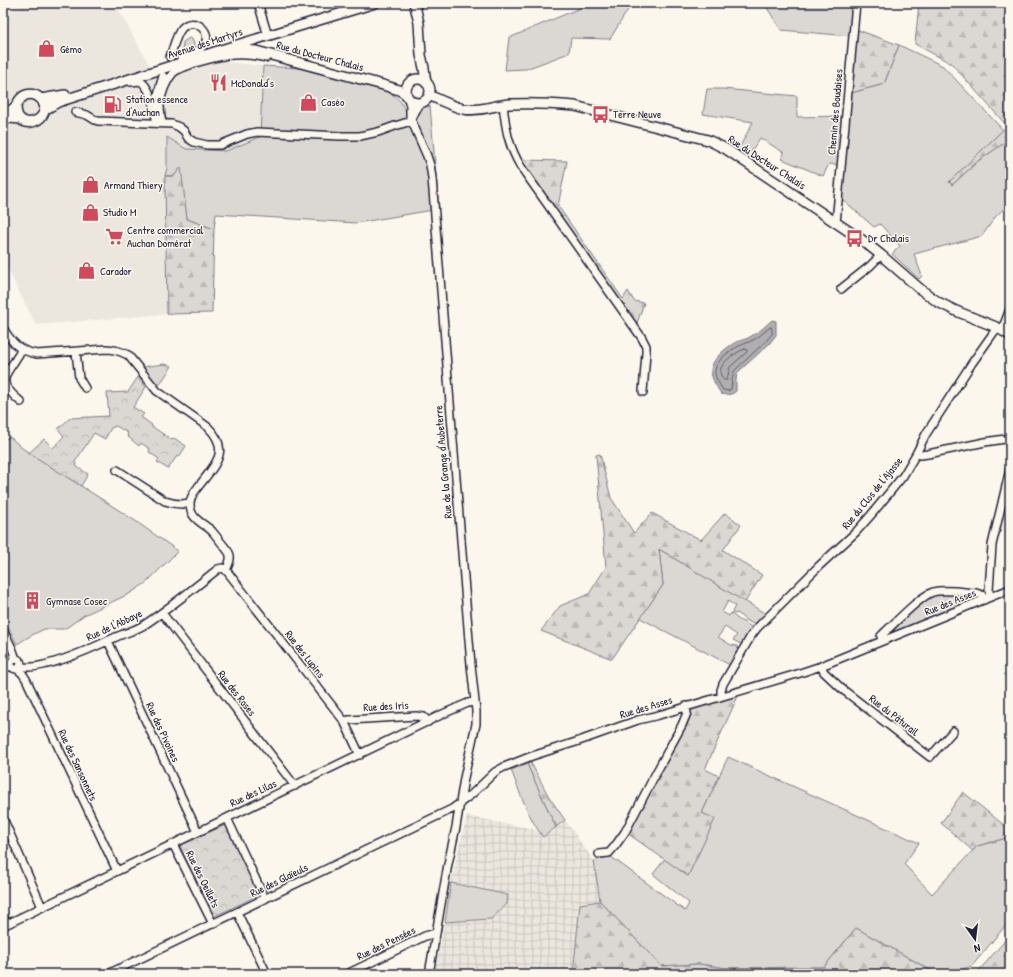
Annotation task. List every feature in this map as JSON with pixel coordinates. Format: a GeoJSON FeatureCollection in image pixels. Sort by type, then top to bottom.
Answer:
{"type":"FeatureCollection","features":[{"type":"Feature","properties":{"kind":"main road","name":"Avenue des Martyrs"},"geometry":{"type":"LineString","coordinates":[[44,110],[58,102],[361,3]]}},
{"type":"Feature","properties":{"kind":"main road","name":"Avenue des Martyrs"},"geometry":{"type":"LineString","coordinates":[[41,99],[62,96],[181,59],[375,3]]}},
{"type":"Feature","properties":{"kind":"main road"},"geometry":{"type":"LineString","coordinates":[[414,3],[419,23],[421,55],[420,65],[414,80],[407,87],[407,96],[413,102],[420,103],[429,95],[430,90],[426,83],[421,55]]}},
{"type":"Feature","properties":{"kind":"main road","name":"Rue du Docteur Chalais"},"geometry":{"type":"LineString","coordinates":[[224,49],[240,49],[256,52],[383,85],[399,90],[407,96]]}},
{"type":"Feature","properties":{"kind":"main road"},"geometry":{"type":"LineString","coordinates":[[414,80],[421,80],[426,83]]}},
{"type":"Feature","properties":{"kind":"main road"},"geometry":{"type":"LineString","coordinates":[[3,120],[10,118],[20,119],[25,122],[33,122],[38,120],[41,118],[44,110],[41,99],[35,95],[25,95],[18,100],[16,111],[20,119]]}},
{"type":"Feature","properties":{"kind":"main road","name":"Rue du Docteur Chalais"},"geometry":{"type":"LineString","coordinates":[[429,95],[452,106],[477,110],[503,105],[554,104],[575,106],[708,140],[726,149],[881,254],[920,289],[938,302],[956,311],[999,328],[1010,335]]}},
{"type":"Feature","properties":{"kind":"main road"},"geometry":{"type":"LineString","coordinates":[[3,114],[12,110],[16,106]]}},
{"type":"Feature","properties":{"kind":"street"},"geometry":{"type":"LineString","coordinates":[[258,3],[267,34]]}},
{"type":"Feature","properties":{"kind":"street","name":"Chemin des Boudaises"},"geometry":{"type":"LineString","coordinates":[[836,223],[856,3]]}},
{"type":"Feature","properties":{"kind":"street"},"geometry":{"type":"LineString","coordinates":[[170,57],[182,28],[189,24],[199,24],[205,31],[206,42],[198,51],[181,59]]}},
{"type":"Feature","properties":{"kind":"street"},"geometry":{"type":"LineString","coordinates":[[160,123],[162,93],[173,72],[178,69],[216,57],[244,54],[263,57],[284,63],[305,65]]}},
{"type":"Feature","properties":{"kind":"street"},"geometry":{"type":"LineString","coordinates":[[160,105],[158,95],[163,76]]}},
{"type":"Feature","properties":{"kind":"street"},"geometry":{"type":"LineString","coordinates":[[92,91],[104,90],[134,81],[140,81],[145,84],[150,94],[160,123]]}},
{"type":"Feature","properties":{"kind":"street","name":"Rue de la Grange d'Aubeterre"},"geometry":{"type":"LineString","coordinates":[[407,96],[410,106],[409,113],[411,121],[427,156],[432,178],[452,436],[474,702],[476,711],[476,724],[460,804]]}},
{"type":"Feature","properties":{"kind":"street"},"geometry":{"type":"LineString","coordinates":[[75,112],[87,115],[98,121],[172,124],[184,131],[188,138],[194,142],[207,145],[220,145],[247,134],[257,132],[360,136],[378,132],[411,121],[420,103]]}},
{"type":"Feature","properties":{"kind":"street"},"geometry":{"type":"LineString","coordinates":[[503,105],[509,142],[520,167],[642,338],[646,346],[643,392]]}},
{"type":"Feature","properties":{"kind":"street"},"geometry":{"type":"LineString","coordinates":[[395,126],[409,113]]}},
{"type":"Feature","properties":{"kind":"street"},"geometry":{"type":"LineString","coordinates":[[841,289],[870,266],[881,254]]}},
{"type":"Feature","properties":{"kind":"street","name":"Rue du Clos de l'Ajasse"},"geometry":{"type":"LineString","coordinates":[[721,696],[723,684],[757,628],[819,566],[856,532],[903,476],[926,434],[972,363],[994,332],[999,328],[1010,309]]}},
{"type":"Feature","properties":{"kind":"street"},"geometry":{"type":"LineString","coordinates":[[3,328],[16,346],[31,353],[76,352],[106,349],[115,349],[122,352],[128,355],[157,391],[208,427],[214,433],[218,439],[220,447],[216,465],[192,497],[190,503],[191,509],[197,520],[212,531],[229,553],[230,562],[226,570]]}},
{"type":"Feature","properties":{"kind":"street"},"geometry":{"type":"LineString","coordinates":[[20,402],[8,390],[5,385],[5,380],[8,371],[21,349]]}},
{"type":"Feature","properties":{"kind":"street"},"geometry":{"type":"LineString","coordinates":[[76,352],[79,378],[85,388]]}},
{"type":"Feature","properties":{"kind":"street"},"geometry":{"type":"LineString","coordinates":[[916,454],[928,454],[985,442],[1010,439]]}},
{"type":"Feature","properties":{"kind":"street"},"geometry":{"type":"LineString","coordinates":[[882,641],[881,636],[883,634],[916,603],[929,594],[936,592],[976,593],[987,598],[989,591],[992,544],[1010,469]]}},
{"type":"Feature","properties":{"kind":"street"},"geometry":{"type":"LineString","coordinates":[[117,470],[165,501],[182,505],[190,503]]}},
{"type":"Feature","properties":{"kind":"street","name":"Rue de l'Abbaye"},"geometry":{"type":"LineString","coordinates":[[3,669],[41,666],[63,659],[142,626],[162,613],[218,569],[222,568],[226,570]]}},
{"type":"Feature","properties":{"kind":"street","name":"Rue des Lupins"},"geometry":{"type":"LineString","coordinates":[[226,570],[344,722],[360,755]]}},
{"type":"Feature","properties":{"kind":"street","name":"Rue des Asses"},"geometry":{"type":"LineString","coordinates":[[460,804],[495,772],[532,756],[638,720],[821,666],[1010,589]]}},
{"type":"Feature","properties":{"kind":"street","name":"Rue des Roses"},"geometry":{"type":"LineString","coordinates":[[162,613],[295,786]]}},
{"type":"Feature","properties":{"kind":"street"},"geometry":{"type":"LineString","coordinates":[[3,630],[16,659],[11,662],[16,667]]}},
{"type":"Feature","properties":{"kind":"street","name":"Rue des Pivoines"},"geometry":{"type":"LineString","coordinates":[[108,641],[198,832]]}},
{"type":"Feature","properties":{"kind":"street","name":"Rue du Pâturail"},"geometry":{"type":"LineString","coordinates":[[821,666],[824,672],[842,689],[930,757],[953,731]]}},
{"type":"Feature","properties":{"kind":"street","name":"Rue des Sansonnets"},"geometry":{"type":"LineString","coordinates":[[16,667],[26,679],[117,872]]}},
{"type":"Feature","properties":{"kind":"street","name":"Rue des Lilas"},"geometry":{"type":"LineString","coordinates":[[5,925],[428,722],[468,703],[474,702]]}},
{"type":"Feature","properties":{"kind":"street"},"geometry":{"type":"LineString","coordinates":[[600,854],[609,853],[625,832],[682,725],[687,713],[686,706]]}},
{"type":"Feature","properties":{"kind":"street","name":"Rue des Iris"},"geometry":{"type":"LineString","coordinates":[[344,722],[349,720],[416,716],[424,717],[428,722]]}},
{"type":"Feature","properties":{"kind":"street"},"geometry":{"type":"LineString","coordinates":[[429,974],[460,804]]}},
{"type":"Feature","properties":{"kind":"street","name":"Rue des Glaïeuls"},"geometry":{"type":"LineString","coordinates":[[108,974],[460,804]]}},
{"type":"Feature","properties":{"kind":"street"},"geometry":{"type":"LineString","coordinates":[[3,818],[42,907]]}},
{"type":"Feature","properties":{"kind":"street"},"geometry":{"type":"LineString","coordinates":[[227,818],[265,899]]}},
{"type":"Feature","properties":{"kind":"street","name":"Rue des Oeillets"},"geometry":{"type":"LineString","coordinates":[[174,844],[213,924]]}},
{"type":"Feature","properties":{"kind":"street"},"geometry":{"type":"LineString","coordinates":[[237,912],[267,974]]}},
{"type":"Feature","properties":{"kind":"street"},"geometry":{"type":"LineString","coordinates":[[3,916],[5,925]]}},
{"type":"Feature","properties":{"kind":"street","name":"Rue des Pensées"},"geometry":{"type":"LineString","coordinates":[[347,974],[425,936],[436,933]]}},
{"type":"Feature","properties":{"kind":"shaded area"},"geometry":{"type":"Polygon","coordinates":[[[23,3],[115,3],[156,77],[215,61],[263,66],[260,137],[226,151],[186,149],[167,138],[167,168],[165,176],[167,314],[36,325],[3,260],[3,16],[23,3]]]}},
{"type":"Feature","properties":{"kind":"shaded area"},"geometry":{"type":"Polygon","coordinates":[[[467,816],[538,830],[543,837],[565,820],[594,861],[600,901],[580,905],[573,974],[434,974],[445,922],[491,919],[508,895],[451,883],[467,816]]]}},
{"type":"Feature","properties":{"kind":"shaded area"},"geometry":{"type":"Polygon","coordinates":[[[721,971],[800,974],[632,974],[644,973],[721,971]]]}},
{"type":"Feature","properties":{"kind":"green space"},"geometry":{"type":"Polygon","coordinates":[[[587,3],[632,3],[610,39],[571,38],[569,53],[526,69],[505,70],[509,38],[587,5],[587,3]]]}},
{"type":"Feature","properties":{"kind":"green space"},"geometry":{"type":"Polygon","coordinates":[[[764,3],[852,3],[850,36],[781,30],[764,3]]]}},
{"type":"Feature","properties":{"kind":"green space"},"geometry":{"type":"Polygon","coordinates":[[[919,3],[1010,3],[1010,139],[978,161],[952,185],[949,182],[1007,126],[952,64],[915,44],[919,3]]]}},
{"type":"Feature","properties":{"kind":"green space"},"geometry":{"type":"Polygon","coordinates":[[[858,30],[899,45],[884,84],[851,93],[858,30]]]}},
{"type":"Feature","properties":{"kind":"green space"},"geometry":{"type":"Polygon","coordinates":[[[189,38],[192,39],[194,44],[193,48],[185,52],[182,50],[183,42],[189,38]]]}},
{"type":"Feature","properties":{"kind":"green space"},"geometry":{"type":"Polygon","coordinates":[[[899,45],[943,66],[1003,130],[949,182],[952,185],[978,161],[1010,139],[1010,203],[996,216],[982,236],[914,254],[922,276],[919,279],[892,254],[900,246],[880,224],[874,227],[842,199],[851,93],[884,84],[899,45]]]}},
{"type":"Feature","properties":{"kind":"green space"},"geometry":{"type":"Polygon","coordinates":[[[263,66],[299,68],[386,91],[398,99],[405,110],[430,106],[439,209],[356,223],[216,214],[214,229],[187,219],[180,169],[174,176],[165,176],[167,168],[167,137],[186,149],[226,151],[260,137],[263,66]]]}},
{"type":"Feature","properties":{"kind":"green space"},"geometry":{"type":"Polygon","coordinates":[[[707,89],[723,89],[797,96],[797,117],[843,116],[839,165],[829,164],[823,176],[782,159],[783,152],[760,138],[748,156],[738,150],[753,122],[703,114],[707,89]]]}},
{"type":"Feature","properties":{"kind":"green space"},"geometry":{"type":"Polygon","coordinates":[[[521,160],[567,161],[558,206],[623,299],[628,291],[634,301],[644,303],[636,326],[521,160]]]}},
{"type":"Feature","properties":{"kind":"green space"},"geometry":{"type":"Polygon","coordinates":[[[181,167],[187,219],[214,229],[212,313],[167,314],[165,176],[174,176],[181,167]]]}},
{"type":"Feature","properties":{"kind":"green space"},"geometry":{"type":"Polygon","coordinates":[[[164,364],[172,366],[158,387],[142,367],[164,364]]]}},
{"type":"Feature","properties":{"kind":"green space"},"geometry":{"type":"Polygon","coordinates":[[[138,377],[146,387],[133,407],[144,414],[141,417],[152,425],[151,426],[172,440],[174,438],[186,446],[179,457],[177,456],[168,469],[157,462],[159,459],[149,452],[150,449],[141,443],[139,446],[127,436],[128,433],[116,426],[111,428],[105,439],[94,433],[75,462],[77,467],[88,474],[81,486],[29,453],[44,439],[53,448],[64,436],[58,429],[70,418],[109,416],[107,393],[128,392],[138,377]]]}},
{"type":"Feature","properties":{"kind":"green space"},"geometry":{"type":"Polygon","coordinates":[[[10,437],[22,448],[134,520],[178,551],[146,583],[129,594],[84,615],[64,629],[44,629],[17,644],[3,617],[3,440],[10,437]]]}},
{"type":"Feature","properties":{"kind":"green space"},"geometry":{"type":"Polygon","coordinates":[[[600,454],[611,498],[634,533],[652,513],[701,540],[725,513],[741,525],[723,550],[762,575],[745,602],[659,549],[663,585],[612,659],[541,631],[560,606],[589,594],[606,567],[596,455],[600,454]]]}},
{"type":"Feature","properties":{"kind":"green space"},"geometry":{"type":"Polygon","coordinates":[[[659,549],[766,614],[756,625],[745,620],[738,613],[734,614],[732,612],[735,606],[728,601],[722,612],[729,616],[731,613],[739,620],[753,628],[743,644],[733,640],[737,635],[725,627],[718,637],[731,645],[737,646],[738,651],[730,665],[640,618],[663,585],[659,549]]]}},
{"type":"Feature","properties":{"kind":"green space"},"geometry":{"type":"Polygon","coordinates":[[[948,593],[975,597],[974,599],[888,633],[919,603],[930,595],[948,593]]]}},
{"type":"Feature","properties":{"kind":"green space"},"geometry":{"type":"Polygon","coordinates":[[[738,696],[705,769],[719,776],[702,813],[715,819],[688,876],[627,833],[692,710],[738,696]]]}},
{"type":"Feature","properties":{"kind":"green space"},"geometry":{"type":"Polygon","coordinates":[[[728,757],[919,843],[904,864],[932,894],[977,846],[1010,837],[1010,920],[972,966],[948,974],[937,974],[856,928],[824,967],[726,968],[699,964],[661,966],[600,901],[594,861],[610,856],[685,911],[689,903],[653,874],[665,859],[688,876],[714,819],[702,813],[728,757]]]}},
{"type":"Feature","properties":{"kind":"green space"},"geometry":{"type":"Polygon","coordinates":[[[531,763],[549,797],[565,820],[556,827],[527,764],[531,763]]]}},
{"type":"Feature","properties":{"kind":"green space"},"geometry":{"type":"Polygon","coordinates":[[[527,764],[556,827],[543,837],[529,813],[511,770],[527,764]]]}},
{"type":"Feature","properties":{"kind":"green space"},"geometry":{"type":"Polygon","coordinates":[[[963,792],[1010,830],[1010,837],[977,846],[973,851],[941,823],[963,792]]]}},
{"type":"Feature","properties":{"kind":"green space"},"geometry":{"type":"Polygon","coordinates":[[[226,826],[257,891],[255,897],[215,916],[212,915],[208,905],[212,903],[199,877],[195,879],[181,849],[181,845],[226,826]]]}},
{"type":"Feature","properties":{"kind":"green space"},"geometry":{"type":"Polygon","coordinates":[[[451,883],[508,895],[507,904],[491,919],[445,922],[451,883]]]}},
{"type":"Feature","properties":{"kind":"green space"},"geometry":{"type":"Polygon","coordinates":[[[600,901],[661,966],[699,964],[726,968],[824,967],[856,928],[937,974],[800,974],[721,971],[573,974],[580,904],[600,901]]]}},
{"type":"Feature","properties":{"kind":"green space"},"geometry":{"type":"Polygon","coordinates":[[[1010,935],[1010,974],[976,974],[1010,935]]]}},
{"type":"Feature","properties":{"kind":"water"},"geometry":{"type":"Polygon","coordinates":[[[772,320],[776,321],[776,335],[769,344],[737,373],[736,391],[725,395],[721,394],[711,372],[713,363],[732,344],[761,330],[772,320]]]}},
{"type":"Feature","properties":{"kind":"place","name":"Gémo"},"geometry":{"type":"Point","coordinates":[47,49]}},
{"type":"Feature","properties":{"kind":"place","name":"McDonald's"},"geometry":{"type":"Point","coordinates":[218,83]}},
{"type":"Feature","properties":{"kind":"place","name":"Caséo"},"geometry":{"type":"Point","coordinates":[308,102]}},
{"type":"Feature","properties":{"kind":"place","name":"Station essence d'Auchan"},"geometry":{"type":"Point","coordinates":[113,105]}},
{"type":"Feature","properties":{"kind":"place","name":"Terre Neuve"},"geometry":{"type":"Point","coordinates":[600,114]}},
{"type":"Feature","properties":{"kind":"place","name":"Armand Thiery"},"geometry":{"type":"Point","coordinates":[91,185]}},
{"type":"Feature","properties":{"kind":"place","name":"Studio M"},"geometry":{"type":"Point","coordinates":[90,212]}},
{"type":"Feature","properties":{"kind":"place","name":"Centre commercial Auchan Domérat"},"geometry":{"type":"Point","coordinates":[114,236]}},
{"type":"Feature","properties":{"kind":"place","name":"Dr Chalais"},"geometry":{"type":"Point","coordinates":[855,238]}},
{"type":"Feature","properties":{"kind":"place","name":"Carador"},"geometry":{"type":"Point","coordinates":[87,271]}},
{"type":"Feature","properties":{"kind":"place","name":"Gymnase Cosec"},"geometry":{"type":"Point","coordinates":[33,601]}}]}
